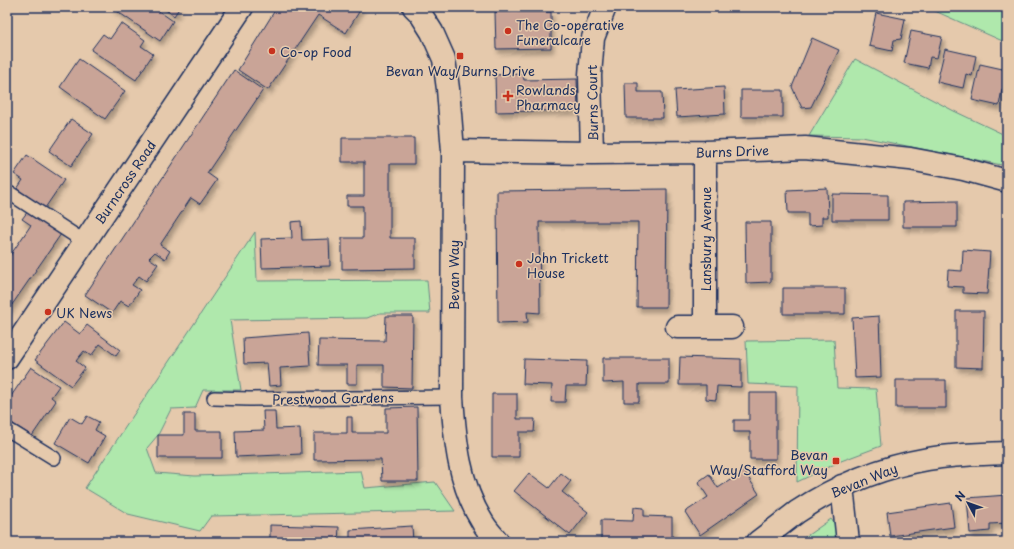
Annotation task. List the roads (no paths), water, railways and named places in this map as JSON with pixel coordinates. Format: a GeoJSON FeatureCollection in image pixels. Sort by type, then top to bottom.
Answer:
{"type":"FeatureCollection","features":[{"type":"Feature","properties":{"kind":"street","name":"Burncross Road"},"geometry":{"type":"LineString","coordinates":[[7,358],[242,7]]}},
{"type":"Feature","properties":{"kind":"street","name":"Bevan Way"},"geometry":{"type":"LineString","coordinates":[[414,7],[420,13],[432,32],[444,59],[448,90],[453,151],[452,397],[458,461],[471,498],[483,523],[498,542]]}},
{"type":"Feature","properties":{"kind":"street","name":"Burns Court"},"geometry":{"type":"LineString","coordinates":[[592,153],[590,67],[593,38],[605,7]]}},
{"type":"Feature","properties":{"kind":"street","name":"Burns Drive"},"geometry":{"type":"LineString","coordinates":[[453,151],[592,153],[705,152],[804,148],[910,159],[963,169],[1007,181]]}},
{"type":"Feature","properties":{"kind":"street","name":"Lansbury Avenue"},"geometry":{"type":"LineString","coordinates":[[705,152],[705,326]]}},
{"type":"Feature","properties":{"kind":"street"},"geometry":{"type":"LineString","coordinates":[[677,326],[732,327]]}},
{"type":"Feature","properties":{"kind":"street","name":"Bevan Way"},"geometry":{"type":"LineString","coordinates":[[758,542],[797,512],[842,486],[886,468],[928,458],[966,454],[1007,453]]}},
{"type":"Feature","properties":{"kind":"street"},"geometry":{"type":"LineString","coordinates":[[842,486],[848,542]]}},
{"type":"Feature","properties":{"kind":"lane"},"geometry":{"type":"LineString","coordinates":[[7,193],[11,194],[85,242]]}},
{"type":"Feature","properties":{"kind":"lane","name":"Prestwood Gardens"},"geometry":{"type":"LineString","coordinates":[[214,398],[452,397]]}},
{"type":"Feature","properties":{"kind":"lane"},"geometry":{"type":"LineString","coordinates":[[7,429],[54,458]]}},
{"type":"Feature","properties":{"kind":"place","name":"The Co-operative Funeralcare"},"geometry":{"type":"Point","coordinates":[508,31]}},
{"type":"Feature","properties":{"kind":"place","name":"Co-op Food"},"geometry":{"type":"Point","coordinates":[272,51]}},
{"type":"Feature","properties":{"kind":"place","name":"Bevan Way/Burns Drive"},"geometry":{"type":"Point","coordinates":[460,56]}},
{"type":"Feature","properties":{"kind":"place","name":"Rowlands Pharmacy"},"geometry":{"type":"Point","coordinates":[508,96]}},
{"type":"Feature","properties":{"kind":"place","name":"John Trickett House"},"geometry":{"type":"Point","coordinates":[519,264]}},
{"type":"Feature","properties":{"kind":"place","name":"UK News"},"geometry":{"type":"Point","coordinates":[48,312]}},
{"type":"Feature","properties":{"kind":"place","name":"Bevan Way/Stafford Way"},"geometry":{"type":"Point","coordinates":[836,461]}}]}
